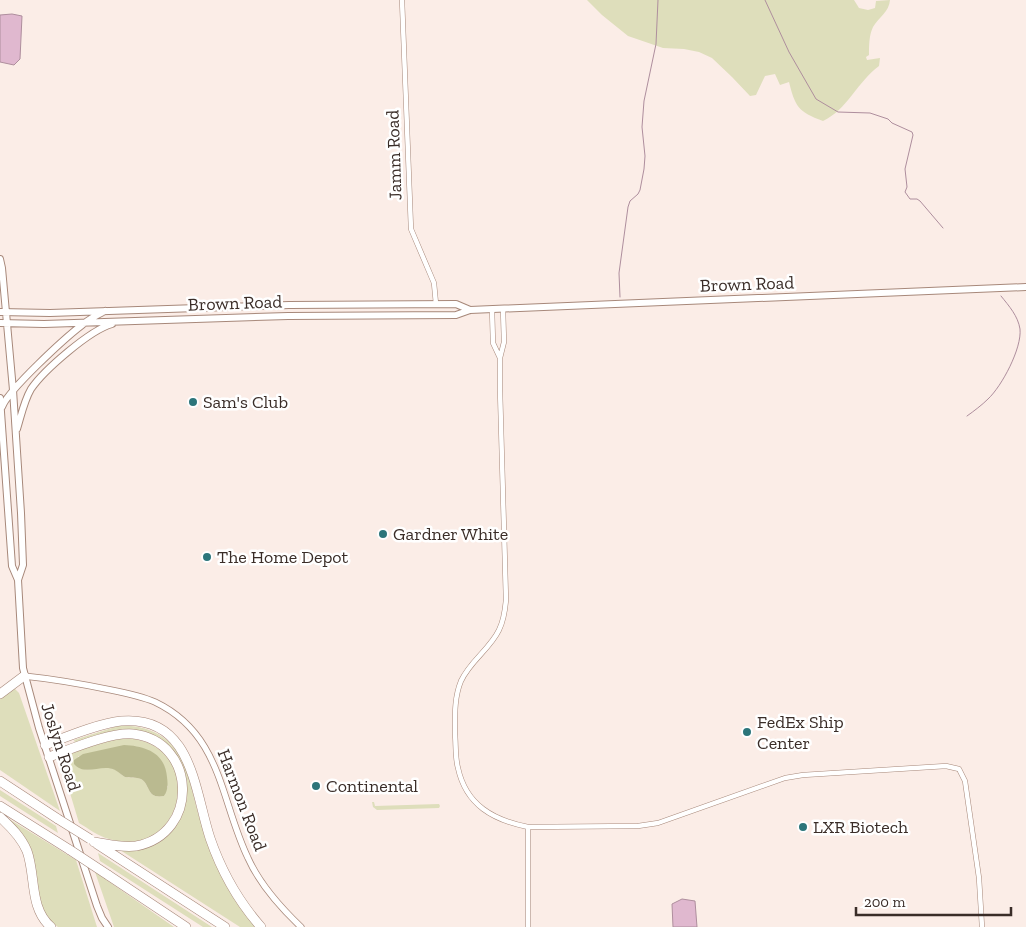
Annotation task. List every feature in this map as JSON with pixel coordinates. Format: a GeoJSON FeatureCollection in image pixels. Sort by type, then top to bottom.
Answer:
{"type":"FeatureCollection","features":[{"type":"Feature","properties":{"kind":"highway"},"geometry":{"type":"LineString","coordinates":[[0,694],[24,676]]}},
{"type":"Feature","properties":{"kind":"highway"},"geometry":{"type":"LineString","coordinates":[[45,745],[108,723],[121,721],[149,724],[169,735],[184,753],[192,774],[210,839],[219,861],[232,886],[261,927]]}},
{"type":"Feature","properties":{"kind":"highway"},"geometry":{"type":"LineString","coordinates":[[48,757],[108,737],[134,734],[157,742],[175,760],[181,776],[183,793],[177,816],[168,830],[160,837],[138,845],[118,846],[92,841]]}},
{"type":"Feature","properties":{"kind":"highway"},"geometry":{"type":"LineString","coordinates":[[0,781],[225,927]]}},
{"type":"Feature","properties":{"kind":"highway"},"geometry":{"type":"LineString","coordinates":[[0,806],[182,925]]}},
{"type":"Feature","properties":{"kind":"highway"},"geometry":{"type":"LineString","coordinates":[[0,817],[16,832],[26,848],[37,907],[51,927]]}},
{"type":"Feature","properties":{"kind":"main road","name":"Joslyn Road"},"geometry":{"type":"LineString","coordinates":[[0,260],[4,323],[13,390],[16,433],[22,558],[18,580],[24,676],[48,757],[102,918],[108,927]]}},
{"type":"Feature","properties":{"kind":"main road","name":"Brown Road"},"geometry":{"type":"LineString","coordinates":[[4,323],[246,317],[456,316],[470,310],[1026,287]]}},
{"type":"Feature","properties":{"kind":"main road","name":"Brown Road"},"geometry":{"type":"LineString","coordinates":[[3,312],[50,313],[320,304],[456,304],[470,310]]}},
{"type":"Feature","properties":{"kind":"main road"},"geometry":{"type":"LineString","coordinates":[[246,317],[247,312],[250,310],[302,309],[320,304]]}},
{"type":"Feature","properties":{"kind":"main road"},"geometry":{"type":"LineString","coordinates":[[433,316],[436,304]]}},
{"type":"Feature","properties":{"kind":"main road"},"geometry":{"type":"LineString","coordinates":[[1,412],[4,402],[13,390],[86,322],[106,310]]}},
{"type":"Feature","properties":{"kind":"main road"},"geometry":{"type":"LineString","coordinates":[[16,433],[25,401],[31,389],[40,378],[84,338],[108,325],[121,321]]}},
{"type":"Feature","properties":{"kind":"main road","name":"Joslyn Road"},"geometry":{"type":"LineString","coordinates":[[0,398],[12,566],[18,580]]}},
{"type":"Feature","properties":{"kind":"main road","name":"Joslyn Road"},"geometry":{"type":"LineString","coordinates":[[101,927],[102,918]]}},
{"type":"Feature","properties":{"kind":"street","name":"Jamm Road"},"geometry":{"type":"LineString","coordinates":[[402,0],[411,229],[434,283],[436,304]]}},
{"type":"Feature","properties":{"kind":"street"},"geometry":{"type":"LineString","coordinates":[[492,309],[493,343],[500,358]]}},
{"type":"Feature","properties":{"kind":"street"},"geometry":{"type":"LineString","coordinates":[[503,309],[504,342],[500,358],[506,600],[504,617],[499,631],[468,668],[457,694],[454,714],[457,766],[468,794],[482,808],[496,818],[510,824],[528,827],[650,825],[773,782],[803,775],[953,767],[959,769],[965,781],[979,878],[982,927]]}},
{"type":"Feature","properties":{"kind":"street","name":"Harmon Road"},"geometry":{"type":"LineString","coordinates":[[24,676],[48,678],[136,695],[155,702],[186,725],[210,754],[237,832],[248,859],[261,883],[301,927]]}},
{"type":"Feature","properties":{"kind":"street"},"geometry":{"type":"LineString","coordinates":[[528,827],[528,927]]}},
{"type":"Feature","properties":{"kind":"green space"},"geometry":{"type":"Polygon","coordinates":[[[587,0],[854,0],[859,8],[868,10],[875,8],[876,1],[890,0],[886,11],[873,27],[869,55],[866,57],[867,60],[880,58],[879,66],[865,79],[839,110],[823,121],[803,111],[793,97],[789,82],[780,85],[775,74],[765,76],[756,95],[750,96],[712,58],[699,52],[663,48],[628,36],[587,0]]]}},
{"type":"Feature","properties":{"kind":"green space"},"geometry":{"type":"Polygon","coordinates":[[[13,689],[19,693],[60,811],[0,770],[0,697],[13,689]]]}},
{"type":"Feature","properties":{"kind":"green space"},"geometry":{"type":"Polygon","coordinates":[[[118,726],[138,727],[158,734],[169,742],[177,752],[188,775],[204,829],[257,927],[240,927],[120,850],[172,827],[184,775],[147,734],[75,743],[74,740],[118,726]]]}},
{"type":"Feature","properties":{"kind":"green space"},"geometry":{"type":"Polygon","coordinates":[[[120,738],[149,743],[168,757],[177,776],[178,797],[170,818],[156,833],[135,842],[105,838],[79,823],[61,763],[63,757],[71,752],[120,738]],[[78,756],[85,770],[109,768],[116,770],[125,777],[141,779],[151,794],[154,795],[164,796],[168,786],[78,756]]]}},
{"type":"Feature","properties":{"kind":"green space"},"geometry":{"type":"Polygon","coordinates":[[[124,745],[147,749],[163,762],[167,777],[167,787],[164,796],[151,794],[141,779],[125,777],[110,768],[88,770],[78,768],[74,764],[74,760],[83,754],[124,745]]]}},
{"type":"Feature","properties":{"kind":"green space"},"geometry":{"type":"Polygon","coordinates":[[[0,790],[56,826],[58,833],[0,796],[0,790]]]}},
{"type":"Feature","properties":{"kind":"green space"},"geometry":{"type":"Polygon","coordinates":[[[372,802],[374,802],[375,806],[439,804],[440,806],[439,808],[377,810],[373,807],[372,802]]]}},
{"type":"Feature","properties":{"kind":"green space"},"geometry":{"type":"Polygon","coordinates":[[[9,819],[76,860],[97,927],[58,927],[48,920],[40,903],[33,866],[9,819]]]}},
{"type":"Feature","properties":{"kind":"green space"},"geometry":{"type":"Polygon","coordinates":[[[98,853],[212,927],[203,927],[100,861],[98,853]]]}},
{"type":"Feature","properties":{"kind":"green space"},"geometry":{"type":"Polygon","coordinates":[[[95,872],[174,927],[114,927],[95,872]]]}},
{"type":"Feature","properties":{"kind":"shaded area"},"geometry":{"type":"Polygon","coordinates":[[[12,14],[22,16],[20,59],[14,65],[0,62],[0,15],[12,14]]]}},
{"type":"Feature","properties":{"kind":"shaded area"},"geometry":{"type":"Polygon","coordinates":[[[682,899],[695,901],[697,927],[673,927],[672,904],[682,899]]]}},
{"type":"Feature","properties":{"kind":"waterway"},"geometry":{"type":"LineString","coordinates":[[620,297],[619,273],[628,207],[630,201],[640,190],[644,169],[645,156],[642,127],[644,101],[656,44],[658,0]]}},
{"type":"Feature","properties":{"kind":"waterway"},"geometry":{"type":"LineString","coordinates":[[765,0],[789,52],[816,99],[838,112],[870,113],[888,119],[892,123],[912,132],[913,135],[905,169],[907,187],[905,192],[910,199],[920,201],[943,228]]}},
{"type":"Feature","properties":{"kind":"waterway"},"geometry":{"type":"LineString","coordinates":[[967,416],[986,401],[999,385],[1010,366],[1018,346],[1020,337],[1019,324],[1013,311],[1001,296]]}},
{"type":"Feature","properties":{"kind":"place","name":"Sam's Club"},"geometry":{"type":"Point","coordinates":[193,402]}},
{"type":"Feature","properties":{"kind":"place","name":"Gardner White"},"geometry":{"type":"Point","coordinates":[383,534]}},
{"type":"Feature","properties":{"kind":"place","name":"The Home Depot"},"geometry":{"type":"Point","coordinates":[207,557]}},
{"type":"Feature","properties":{"kind":"place","name":"FedEx Ship Center"},"geometry":{"type":"Point","coordinates":[747,732]}},
{"type":"Feature","properties":{"kind":"place","name":"Continental"},"geometry":{"type":"Point","coordinates":[316,786]}},
{"type":"Feature","properties":{"kind":"place","name":"LXR Biotech"},"geometry":{"type":"Point","coordinates":[803,827]}}]}
